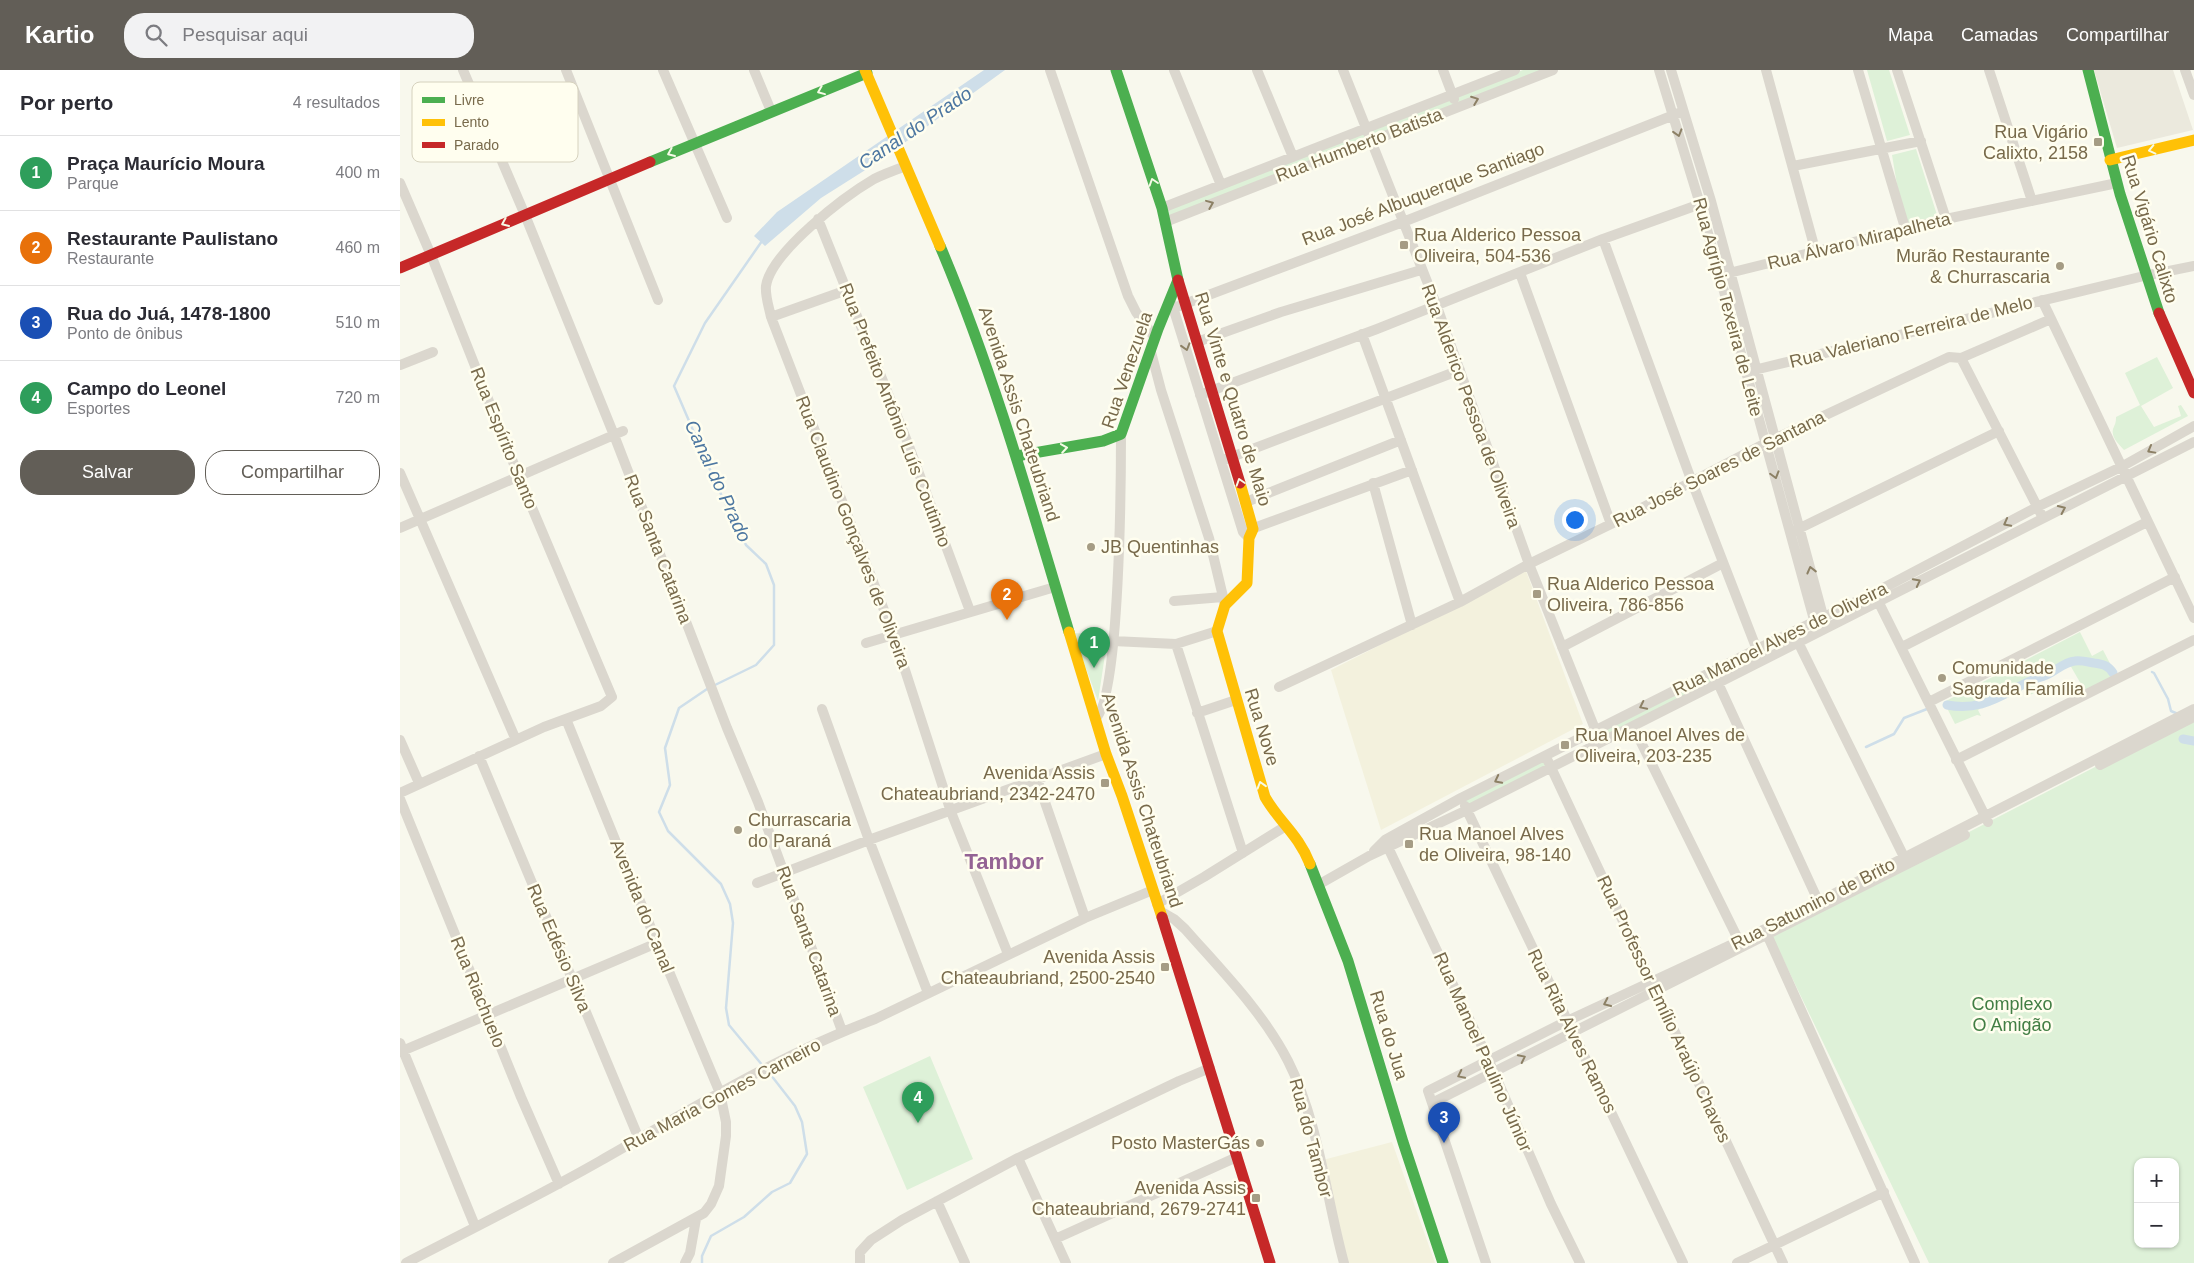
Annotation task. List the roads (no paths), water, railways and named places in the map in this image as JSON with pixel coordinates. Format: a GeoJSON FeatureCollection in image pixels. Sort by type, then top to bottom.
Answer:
{"type":"FeatureCollection","features":[{"type":"Feature","properties":{"kind":"main road","name":"Rua Vinte e Quatro de Maio"},"geometry":{"type":"LineString","coordinates":[[1116,70],[1162,208],[1178,280],[1246,502],[1248,533]]}},
{"type":"Feature","properties":{"kind":"main road","name":"Rua Vigário Calixto"},"geometry":{"type":"LineString","coordinates":[[2088,70],[2110,160],[2144,276],[2173,350],[2194,393]]}},
{"type":"Feature","properties":{"kind":"main road"},"geometry":{"type":"LineString","coordinates":[[400,268],[866,72]]}},
{"type":"Feature","properties":{"kind":"main road","name":"Avenida Assis Chateubriand"},"geometry":{"type":"LineString","coordinates":[[866,72],[968,314],[1016,456],[1106,754],[1153,890],[1270,1263]]}},
{"type":"Feature","properties":{"kind":"main road"},"geometry":{"type":"LineString","coordinates":[[2110,160],[2194,140]]}},
{"type":"Feature","properties":{"kind":"main road"},"geometry":{"type":"LineString","coordinates":[[1172,304],[1178,280]]}},
{"type":"Feature","properties":{"kind":"main road","name":"Rua Venezuela"},"geometry":{"type":"LineString","coordinates":[[1121,434],[1155,338],[1172,304]]}},
{"type":"Feature","properties":{"kind":"main road"},"geometry":{"type":"LineString","coordinates":[[1016,456],[1103,441],[1121,434]]}},
{"type":"Feature","properties":{"kind":"main road"},"geometry":{"type":"LineString","coordinates":[[1217,631],[1224,601],[1247,583],[1248,533]]}},
{"type":"Feature","properties":{"kind":"main road","name":"Rua Nove"},"geometry":{"type":"LineString","coordinates":[[1217,631],[1265,797],[1277,817],[1286,826]]}},
{"type":"Feature","properties":{"kind":"main road","name":"Rua do Jua"},"geometry":{"type":"LineString","coordinates":[[1286,826],[1296,835],[1304,848],[1348,962],[1403,1142],[1443,1263]]}},
{"type":"Feature","properties":{"kind":"street","name":"Rua Santa Catarina"},"geometry":{"type":"LineString","coordinates":[[463,70],[468,82]]}},
{"type":"Feature","properties":{"kind":"street"},"geometry":{"type":"LineString","coordinates":[[566,70],[571,82]]}},
{"type":"Feature","properties":{"kind":"street"},"geometry":{"type":"LineString","coordinates":[[663,70],[727,218]]}},
{"type":"Feature","properties":{"kind":"street"},"geometry":{"type":"LineString","coordinates":[[754,70],[771,111]]}},
{"type":"Feature","properties":{"kind":"street"},"geometry":{"type":"LineString","coordinates":[[1050,70],[1128,296],[1136,312],[1155,338]]}},
{"type":"Feature","properties":{"kind":"street"},"geometry":{"type":"LineString","coordinates":[[1174,70],[1220,185]]}},
{"type":"Feature","properties":{"kind":"street"},"geometry":{"type":"LineString","coordinates":[[1257,70],[1293,157]]}},
{"type":"Feature","properties":{"kind":"street","name":"Rua Alderico Pessoa de Oliveira"},"geometry":{"type":"LineString","coordinates":[[1343,70],[1436,304],[1529,564],[1600,742]]}},
{"type":"Feature","properties":{"kind":"street"},"geometry":{"type":"LineString","coordinates":[[1443,70],[1458,107]]}},
{"type":"Feature","properties":{"kind":"street","name":"Rua Humberto Batista"},"geometry":{"type":"LineString","coordinates":[[1162,208],[1516,70]]}},
{"type":"Feature","properties":{"kind":"street","name":"Rua Humberto Batista"},"geometry":{"type":"LineString","coordinates":[[1165,222],[1370,140],[1553,70]]}},
{"type":"Feature","properties":{"kind":"street","name":"Rua Agrípio Texeira de Leite"},"geometry":{"type":"LineString","coordinates":[[1659,70],[1720,276],[1751,371],[1776,439],[1796,531],[1820,624]]}},
{"type":"Feature","properties":{"kind":"street","name":"Rua Agrípio Texeira de Leite"},"geometry":{"type":"LineString","coordinates":[[1671,70],[1712,201],[1731,272],[1766,444],[1796,531]]}},
{"type":"Feature","properties":{"kind":"street"},"geometry":{"type":"LineString","coordinates":[[1766,70],[1816,253]]}},
{"type":"Feature","properties":{"kind":"street"},"geometry":{"type":"LineString","coordinates":[[1858,70],[1906,231]]}},
{"type":"Feature","properties":{"kind":"street"},"geometry":{"type":"LineString","coordinates":[[1897,70],[1946,220]]}},
{"type":"Feature","properties":{"kind":"street"},"geometry":{"type":"LineString","coordinates":[[1989,70],[2032,200]]}},
{"type":"Feature","properties":{"kind":"street"},"geometry":{"type":"LineString","coordinates":[[2185,70],[2194,95]]}},
{"type":"Feature","properties":{"kind":"street"},"geometry":{"type":"LineString","coordinates":[[578,99],[658,300]]}},
{"type":"Feature","properties":{"kind":"street","name":"Rua José Albuquerque Santiago"},"geometry":{"type":"LineString","coordinates":[[1172,304],[1185,303],[1403,222],[1684,112]]}},
{"type":"Feature","properties":{"kind":"street"},"geometry":{"type":"LineString","coordinates":[[1793,166],[1921,141]]}},
{"type":"Feature","properties":{"kind":"street","name":"Rua Santa Catarina"},"geometry":{"type":"LineString","coordinates":[[502,162],[618,433],[842,1032]]}},
{"type":"Feature","properties":{"kind":"street","name":"Rua Claudino Gonçalves de Oliveira"},"geometry":{"type":"LineString","coordinates":[[905,162],[875,178],[818,219],[797,240],[768,279],[766,296],[771,317],[894,636],[951,812],[1008,954]]}},
{"type":"Feature","properties":{"kind":"street","name":"Rua Álvaro Mirapalheta"},"geometry":{"type":"LineString","coordinates":[[1720,276],[1946,220],[2117,183]]}},
{"type":"Feature","properties":{"kind":"street","name":"Rua Espírito Santo"},"geometry":{"type":"LineString","coordinates":[[400,184],[431,255],[519,477],[611,691],[612,699],[608,703],[566,719]]}},
{"type":"Feature","properties":{"kind":"street"},"geometry":{"type":"LineString","coordinates":[[1200,395],[1520,273],[1603,239],[1712,201]]}},
{"type":"Feature","properties":{"kind":"street","name":"Rua Prefeito Antônio Luís Coutinho"},"geometry":{"type":"LineString","coordinates":[[818,219],[907,441],[970,611]]}},
{"type":"Feature","properties":{"kind":"street"},"geometry":{"type":"LineString","coordinates":[[1603,239],[1692,482],[1761,660]]}},
{"type":"Feature","properties":{"kind":"street","name":"Rua Valeriano Ferreira de Melo"},"geometry":{"type":"LineString","coordinates":[[1751,371],[2042,300],[2194,266]]}},
{"type":"Feature","properties":{"kind":"street"},"geometry":{"type":"LineString","coordinates":[[1197,342],[1281,312],[1421,270]]}},
{"type":"Feature","properties":{"kind":"street"},"geometry":{"type":"LineString","coordinates":[[1520,273],[1611,524]]}},
{"type":"Feature","properties":{"kind":"street"},"geometry":{"type":"LineString","coordinates":[[771,317],[847,290]]}},
{"type":"Feature","properties":{"kind":"street"},"geometry":{"type":"LineString","coordinates":[[2042,300],[2194,618]]}},
{"type":"Feature","properties":{"kind":"street","name":"Rua Vinte e Quatro de Maio"},"geometry":{"type":"LineString","coordinates":[[1172,304],[1221,460],[1248,533]]}},
{"type":"Feature","properties":{"kind":"street"},"geometry":{"type":"LineString","coordinates":[[2043,518],[1961,358],[2051,319]]}},
{"type":"Feature","properties":{"kind":"street"},"geometry":{"type":"LineString","coordinates":[[1362,334],[1460,602]]}},
{"type":"Feature","properties":{"kind":"street"},"geometry":{"type":"LineString","coordinates":[[1151,350],[1160,390],[1209,538],[1224,601],[1174,601]]}},
{"type":"Feature","properties":{"kind":"street"},"geometry":{"type":"LineString","coordinates":[[400,365],[433,352]]}},
{"type":"Feature","properties":{"kind":"street","name":"Rua José Soares de Santana"},"geometry":{"type":"LineString","coordinates":[[1279,687],[1460,602],[1529,564],[1776,439],[1944,358],[1961,358]]}},
{"type":"Feature","properties":{"kind":"street"},"geometry":{"type":"LineString","coordinates":[[1221,460],[1460,370]]}},
{"type":"Feature","properties":{"kind":"street","name":"Rua Manoel Alves de Oliveira"},"geometry":{"type":"LineString","coordinates":[[1876,597],[2037,508],[2121,467],[2194,426]]}},
{"type":"Feature","properties":{"kind":"street"},"geometry":{"type":"LineString","coordinates":[[1796,531],[1999,431]]}},
{"type":"Feature","properties":{"kind":"street"},"geometry":{"type":"LineString","coordinates":[[400,528],[618,433]]}},
{"type":"Feature","properties":{"kind":"street","name":"Rua Venezuela"},"geometry":{"type":"LineString","coordinates":[[1096,718],[1103,706],[1113,641],[1121,521],[1121,434]]}},
{"type":"Feature","properties":{"kind":"street"},"geometry":{"type":"LineString","coordinates":[[1246,502],[1401,440]]}},
{"type":"Feature","properties":{"kind":"street","name":"Rua Manoel Alves de Oliveira"},"geometry":{"type":"LineString","coordinates":[[1318,886],[1461,798],[1595,730],[1757,649],[1820,624],[2089,496],[2194,442]]}},
{"type":"Feature","properties":{"kind":"street"},"geometry":{"type":"LineString","coordinates":[[1248,533],[1373,483],[1412,470]]}},
{"type":"Feature","properties":{"kind":"street"},"geometry":{"type":"LineString","coordinates":[[400,473],[516,740]]}},
{"type":"Feature","properties":{"kind":"street"},"geometry":{"type":"LineString","coordinates":[[1373,483],[1412,625]]}},
{"type":"Feature","properties":{"kind":"street"},"geometry":{"type":"LineString","coordinates":[[2083,485],[2089,496]]}},
{"type":"Feature","properties":{"kind":"street"},"geometry":{"type":"LineString","coordinates":[[1902,647],[2148,522]]}},
{"type":"Feature","properties":{"kind":"street"},"geometry":{"type":"LineString","coordinates":[[1562,647],[1723,563]]}},
{"type":"Feature","properties":{"kind":"street"},"geometry":{"type":"LineString","coordinates":[[1929,702],[2175,577]]}},
{"type":"Feature","properties":{"kind":"street"},"geometry":{"type":"LineString","coordinates":[[866,643],[1055,587]]}},
{"type":"Feature","properties":{"kind":"street"},"geometry":{"type":"LineString","coordinates":[[1876,597],[1987,820]]}},
{"type":"Feature","properties":{"kind":"street","name":"Rua Manoel Alves de Oliveira"},"geometry":{"type":"LineString","coordinates":[[1387,844],[1467,810],[1718,683],[1798,642],[1820,624]]}},
{"type":"Feature","properties":{"kind":"street"},"geometry":{"type":"LineString","coordinates":[[1113,641],[1176,644],[1217,631]]}},
{"type":"Feature","properties":{"kind":"street"},"geometry":{"type":"LineString","coordinates":[[1956,760],[2194,640]]}},
{"type":"Feature","properties":{"kind":"street"},"geometry":{"type":"LineString","coordinates":[[1798,642],[1906,861]]}},
{"type":"Feature","properties":{"kind":"street"},"geometry":{"type":"LineString","coordinates":[[1176,644],[1196,713],[1242,853]]}},
{"type":"Feature","properties":{"kind":"street"},"geometry":{"type":"LineString","coordinates":[[1718,683],[1820,904]]}},
{"type":"Feature","properties":{"kind":"street"},"geometry":{"type":"LineString","coordinates":[[1196,713],[1236,700]]}},
{"type":"Feature","properties":{"kind":"street"},"geometry":{"type":"LineString","coordinates":[[822,709],[869,840],[928,993]]}},
{"type":"Feature","properties":{"kind":"street","name":"Rua Satumino de Brito"},"geometry":{"type":"LineString","coordinates":[[1987,820],[2194,709]]}},
{"type":"Feature","properties":{"kind":"street","name":"Rua Satumino de Brito"},"geometry":{"type":"LineString","coordinates":[[1766,932],[1739,941],[1653,987],[1574,1033],[1432,1103],[1428,1091],[1567,1021],[1653,987],[1766,932],[2194,717]]}},
{"type":"Feature","properties":{"kind":"street"},"geometry":{"type":"LineString","coordinates":[[400,793],[479,756],[566,719]]}},
{"type":"Feature","properties":{"kind":"street","name":"Avenida do Canal"},"geometry":{"type":"LineString","coordinates":[[566,719],[720,1093],[726,1129],[719,1186],[711,1204],[696,1219]]}},
{"type":"Feature","properties":{"kind":"street"},"geometry":{"type":"LineString","coordinates":[[1633,726],[1739,941]]}},
{"type":"Feature","properties":{"kind":"street"},"geometry":{"type":"LineString","coordinates":[[400,740],[419,783]]}},
{"type":"Feature","properties":{"kind":"street"},"geometry":{"type":"LineString","coordinates":[[757,883],[869,840],[951,812],[1106,754]]}},
{"type":"Feature","properties":{"kind":"street","name":"Rua Professor Emílio Araújo Chaves"},"geometry":{"type":"LineString","coordinates":[[1546,755],[1783,1263]]}},
{"type":"Feature","properties":{"kind":"street","name":"Rua Edésio Silva"},"geometry":{"type":"LineString","coordinates":[[479,756],[639,1139]]}},
{"type":"Feature","properties":{"kind":"street"},"geometry":{"type":"LineString","coordinates":[[1037,779],[1085,918]]}},
{"type":"Feature","properties":{"kind":"street","name":"Rua Rita Alves Ramos"},"geometry":{"type":"LineString","coordinates":[[1461,798],[1683,1263]]}},
{"type":"Feature","properties":{"kind":"street","name":"Rua Riachuelo"},"geometry":{"type":"LineString","coordinates":[[400,799],[521,1097],[559,1184]]}},
{"type":"Feature","properties":{"kind":"street"},"geometry":{"type":"LineString","coordinates":[[1158,907],[1286,826]]}},
{"type":"Feature","properties":{"kind":"street","name":"Rua Manoel Paulino Júnior"},"geometry":{"type":"LineString","coordinates":[[1387,844],[1489,1061],[1551,1204],[1580,1263]]}},
{"type":"Feature","properties":{"kind":"street","name":"Rua Maria Gomes Carneiro"},"geometry":{"type":"LineString","coordinates":[[406,1263],[559,1184],[720,1093],[780,1062],[842,1032],[876,1019],[1085,918],[1153,890]]}},
{"type":"Feature","properties":{"kind":"street","name":"Rua do Tambor"},"geometry":{"type":"LineString","coordinates":[[1158,907],[1185,928],[1236,987],[1264,1024],[1288,1062],[1314,1135],[1344,1263]]}},
{"type":"Feature","properties":{"kind":"street"},"geometry":{"type":"LineString","coordinates":[[1766,932],[1915,1263]]}},
{"type":"Feature","properties":{"kind":"street"},"geometry":{"type":"LineString","coordinates":[[475,1226],[401,1048],[572,981],[657,943]]}},
{"type":"Feature","properties":{"kind":"street"},"geometry":{"type":"LineString","coordinates":[[860,1258],[871,1240],[937,1201],[1018,1158],[1210,1068]]}},
{"type":"Feature","properties":{"kind":"street"},"geometry":{"type":"LineString","coordinates":[[1432,1103],[1486,1263]]}},
{"type":"Feature","properties":{"kind":"street"},"geometry":{"type":"LineString","coordinates":[[1055,1239],[1236,1157]]}},
{"type":"Feature","properties":{"kind":"street"},"geometry":{"type":"LineString","coordinates":[[1018,1158],[1066,1263]]}},
{"type":"Feature","properties":{"kind":"street"},"geometry":{"type":"LineString","coordinates":[[1737,1263],[1884,1192]]}},
{"type":"Feature","properties":{"kind":"street"},"geometry":{"type":"LineString","coordinates":[[937,1201],[965,1263]]}},
{"type":"Feature","properties":{"kind":"street"},"geometry":{"type":"LineString","coordinates":[[614,1263],[696,1219]]}},
{"type":"Feature","properties":{"kind":"street"},"geometry":{"type":"LineString","coordinates":[[685,1263],[690,1252],[696,1219]]}},
{"type":"Feature","properties":{"kind":"water"},"geometry":{"type":"Polygon","coordinates":[[[984,70],[1005,70],[878,162],[821,198],[765,246],[754,236],[777,212],[984,70]]]}},
{"type":"Feature","properties":{"kind":"waterway","name":"Canal do Prado"},"geometry":{"type":"LineString","coordinates":[[715,685],[756,665],[774,645],[774,585],[766,564],[746,545],[717,486],[674,386],[705,323],[762,241]]}},
{"type":"Feature","properties":{"kind":"waterway"},"geometry":{"type":"LineString","coordinates":[[1947,705],[1968,706],[1989,702],[2036,678],[2048,675],[2071,662],[2082,661],[2102,664],[2113,673]]}},
{"type":"Feature","properties":{"kind":"waterway"},"geometry":{"type":"LineString","coordinates":[[2152,672],[2168,699],[2171,711],[2178,714]]}},
{"type":"Feature","properties":{"kind":"waterway","name":"Canal do Prado"},"geometry":{"type":"LineString","coordinates":[[710,687],[679,708],[665,748],[670,785],[659,812],[668,831],[721,884],[730,904],[733,923],[726,1008],[729,1025],[763,1066]]}},
{"type":"Feature","properties":{"kind":"waterway"},"geometry":{"type":"LineString","coordinates":[[1866,747],[1894,734],[1904,718],[1927,709]]}},
{"type":"Feature","properties":{"kind":"waterway"},"geometry":{"type":"LineString","coordinates":[[2183,739],[2194,741]]}},
{"type":"Feature","properties":{"kind":"waterway","name":"Canal do Prado"},"geometry":{"type":"LineString","coordinates":[[702,1263],[702,1256],[711,1236],[744,1217],[772,1192],[790,1183],[807,1154],[802,1122],[795,1106],[767,1070]]}},
{"type":"Feature","properties":{"kind":"place","name":"Rua Vigário Calixto, 2158"},"geometry":{"type":"Point","coordinates":[2098,142]}},
{"type":"Feature","properties":{"kind":"place","name":"Rua Alderico Pessoa Oliveira, 504-536"},"geometry":{"type":"Point","coordinates":[1404,245]}},
{"type":"Feature","properties":{"kind":"place","name":"Murão Restaurante & Churrascaria"},"geometry":{"type":"Point","coordinates":[2060,266]}},
{"type":"Feature","properties":{"kind":"place","name":"JB Quentinhas"},"geometry":{"type":"Point","coordinates":[1091,547]}},
{"type":"Feature","properties":{"kind":"place","name":"Rua Alderico Pessoa Oliveira, 786-856"},"geometry":{"type":"Point","coordinates":[1537,594]}},
{"type":"Feature","properties":{"kind":"place","name":"Restaurante Paulistano"},"geometry":{"type":"Point","coordinates":[1007,620]}},
{"type":"Feature","properties":{"kind":"place","name":"Praça Maurício Moura"},"geometry":{"type":"Point","coordinates":[1094,668]}},
{"type":"Feature","properties":{"kind":"place","name":"Comunidade Sagrada Família"},"geometry":{"type":"Point","coordinates":[1942,678]}},
{"type":"Feature","properties":{"kind":"place","name":"Rua Manoel Alves de Oliveira, 203-235"},"geometry":{"type":"Point","coordinates":[1565,745]}},
{"type":"Feature","properties":{"kind":"place","name":"Avenida Assis Chateaubriand, 2342-2470"},"geometry":{"type":"Point","coordinates":[1105,783]}},
{"type":"Feature","properties":{"kind":"place","name":"Churrascaria do Paraná"},"geometry":{"type":"Point","coordinates":[738,830]}},
{"type":"Feature","properties":{"kind":"place","name":"Rua Manoel Alves de Oliveira, 98-140"},"geometry":{"type":"Point","coordinates":[1409,844]}},
{"type":"Feature","properties":{"kind":"place","name":"Avenida Assis Chateaubriand, 2500-2540"},"geometry":{"type":"Point","coordinates":[1165,967]}},
{"type":"Feature","properties":{"kind":"place","name":"Campo do Leonel"},"geometry":{"type":"Point","coordinates":[918,1123]}},
{"type":"Feature","properties":{"kind":"place","name":"Posto MasterGás"},"geometry":{"type":"Point","coordinates":[1260,1143]}},
{"type":"Feature","properties":{"kind":"place","name":"Rua do Juá, 1478-1800"},"geometry":{"type":"Point","coordinates":[1444,1143]}},
{"type":"Feature","properties":{"kind":"place","name":"Avenida Assis Chateaubriand, 2679-2741"},"geometry":{"type":"Point","coordinates":[1256,1198]}},
{"type":"Feature","properties":{"kind":"district","name":"Tambor"},"geometry":{"type":"Point","coordinates":[1004,861]}},
{"type":"Feature","properties":{"kind":"park label","name":"Complexo O Amigão"},"geometry":{"type":"Point","coordinates":[2012,1014]}}]}
